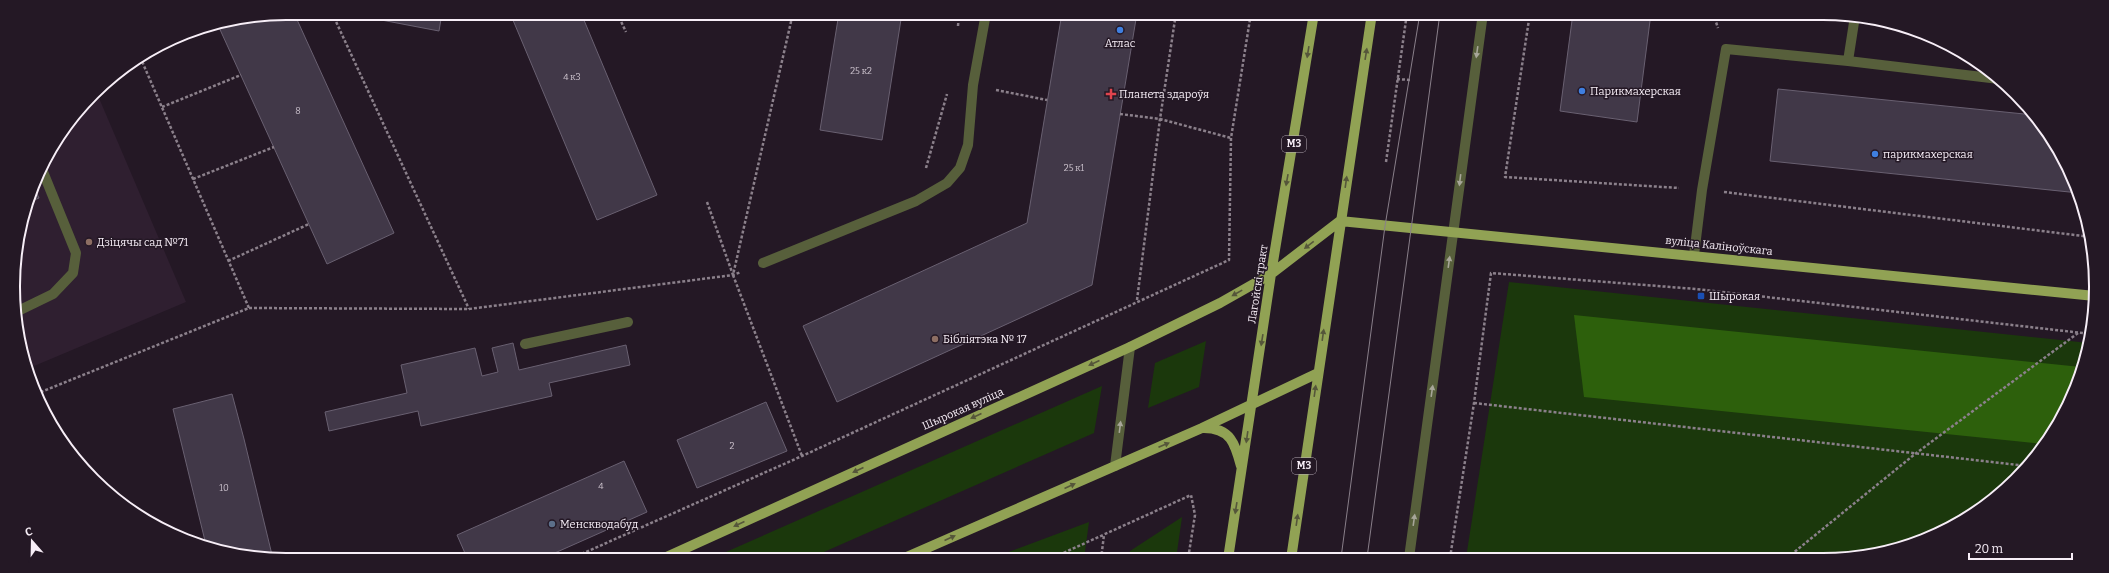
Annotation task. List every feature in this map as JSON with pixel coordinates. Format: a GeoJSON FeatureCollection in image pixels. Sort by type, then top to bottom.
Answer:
{"type":"FeatureCollection","features":[{"type":"Feature","properties":{"kind":"main road","name":"Лагойскі тракт"},"geometry":{"type":"LineString","coordinates":[[1229,553],[1313,20]]}},
{"type":"Feature","properties":{"kind":"main road","name":"М3"},"geometry":{"type":"LineString","coordinates":[[1292,553],[1371,20]]}},
{"type":"Feature","properties":{"kind":"main road","name":"Шырокая вуліца"},"geometry":{"type":"LineString","coordinates":[[675,553],[1130,346],[1220,303],[1272,274],[1340,221]]}},
{"type":"Feature","properties":{"kind":"main road","name":"вуліца Каліноўскага"},"geometry":{"type":"LineString","coordinates":[[1340,221],[2088,295]]}},
{"type":"Feature","properties":{"kind":"main road"},"geometry":{"type":"LineString","coordinates":[[916,553],[1202,428],[1318,374]]}},
{"type":"Feature","properties":{"kind":"main road"},"geometry":{"type":"LineString","coordinates":[[1202,428],[1216,428],[1227,434],[1235,445],[1242,470]]}},
{"type":"Feature","properties":{"kind":"lane"},"geometry":{"type":"LineString","coordinates":[[763,263],[916,201],[947,183],[960,168],[968,145],[974,85],[985,20]]}},
{"type":"Feature","properties":{"kind":"lane"},"geometry":{"type":"LineString","coordinates":[[1410,553],[1482,20]]}},
{"type":"Feature","properties":{"kind":"lane"},"geometry":{"type":"LineString","coordinates":[[1848,61],[1854,22]]}},
{"type":"Feature","properties":{"kind":"lane"},"geometry":{"type":"LineString","coordinates":[[1694,255],[1702,190],[1726,49],[1848,61],[1988,78]]}},
{"type":"Feature","properties":{"kind":"lane"},"geometry":{"type":"LineString","coordinates":[[21,309],[53,294],[73,273],[76,253],[44,175]]}},
{"type":"Feature","properties":{"kind":"lane"},"geometry":{"type":"LineString","coordinates":[[525,344],[628,322]]}},
{"type":"Feature","properties":{"kind":"lane"},"geometry":{"type":"LineString","coordinates":[[1115,466],[1130,346]]}},
{"type":"Feature","properties":{"kind":"path"},"geometry":{"type":"LineString","coordinates":[[335,20],[469,309]]}},
{"type":"Feature","properties":{"kind":"path"},"geometry":{"type":"LineString","coordinates":[[620,20],[626,32]]}},
{"type":"Feature","properties":{"kind":"path"},"geometry":{"type":"LineString","coordinates":[[733,275],[791,20]]}},
{"type":"Feature","properties":{"kind":"path"},"geometry":{"type":"LineString","coordinates":[[958,27],[959,20]]}},
{"type":"Feature","properties":{"kind":"path"},"geometry":{"type":"LineString","coordinates":[[1137,301],[1160,119],[1175,20]]}},
{"type":"Feature","properties":{"kind":"path"},"geometry":{"type":"LineString","coordinates":[[584,553],[802,456],[1229,260],[1231,138],[1249,20]]}},
{"type":"Feature","properties":{"kind":"path"},"geometry":{"type":"LineString","coordinates":[[1386,162],[1406,20]]}},
{"type":"Feature","properties":{"kind":"path"},"geometry":{"type":"LineString","coordinates":[[1529,20],[1505,177],[1702,190],[2084,236]]}},
{"type":"Feature","properties":{"kind":"path"},"geometry":{"type":"LineString","coordinates":[[142,62],[248,308]]}},
{"type":"Feature","properties":{"kind":"path"},"geometry":{"type":"LineString","coordinates":[[162,107],[241,74]]}},
{"type":"Feature","properties":{"kind":"path"},"geometry":{"type":"LineString","coordinates":[[1397,79],[1410,80]]}},
{"type":"Feature","properties":{"kind":"path"},"geometry":{"type":"LineString","coordinates":[[916,201],[950,85],[974,85],[1047,100]]}},
{"type":"Feature","properties":{"kind":"path"},"geometry":{"type":"LineString","coordinates":[[1120,114],[1160,119],[1231,138]]}},
{"type":"Feature","properties":{"kind":"path"},"geometry":{"type":"LineString","coordinates":[[193,179],[274,147]]}},
{"type":"Feature","properties":{"kind":"path"},"geometry":{"type":"LineString","coordinates":[[707,202],[733,275],[802,456]]}},
{"type":"Feature","properties":{"kind":"path"},"geometry":{"type":"LineString","coordinates":[[228,261],[309,224]]}},
{"type":"Feature","properties":{"kind":"path"},"geometry":{"type":"LineString","coordinates":[[42,392],[248,308],[469,309],[733,275],[763,263]]}},
{"type":"Feature","properties":{"kind":"path"},"geometry":{"type":"LineString","coordinates":[[1451,553],[1474,403],[1491,273],[1696,290],[2085,334]]}},
{"type":"Feature","properties":{"kind":"path"},"geometry":{"type":"LineString","coordinates":[[1794,553],[1915,454],[2078,333]]}},
{"type":"Feature","properties":{"kind":"path"},"geometry":{"type":"LineString","coordinates":[[1474,403],[2020,465]]}},
{"type":"Feature","properties":{"kind":"path"},"geometry":{"type":"LineString","coordinates":[[1063,553],[1191,495],[1195,515],[1189,553]]}},
{"type":"Feature","properties":{"kind":"path"},"geometry":{"type":"LineString","coordinates":[[1102,553],[1104,534]]}},
{"type":"Feature","properties":{"kind":"shaded area","name":"Дзіцячы сад №71"},"geometry":{"type":"Polygon","coordinates":[[[99,97],[186,302],[32,367],[22,321],[20,286],[22,252],[29,218],[40,185],[56,153],[75,124],[99,97]]]}},
{"type":"Feature","properties":{"kind":"green space"},"geometry":{"type":"Polygon","coordinates":[[[1509,282],[2083,342],[2075,372],[2062,404],[2044,435],[2023,462],[1998,487],[1971,508],[1940,526],[1908,539],[1857,551],[1822,553],[1467,553],[1509,282]]]}},
{"type":"Feature","properties":{"kind":"green space"},"geometry":{"type":"Polygon","coordinates":[[[1574,315],[2077,367],[2062,404],[2038,443],[1584,397],[1574,315]]]}},
{"type":"Feature","properties":{"kind":"green space"},"geometry":{"type":"Polygon","coordinates":[[[1206,341],[1199,387],[1148,408],[1155,363],[1206,341]]]}},
{"type":"Feature","properties":{"kind":"green space"},"geometry":{"type":"Polygon","coordinates":[[[1102,386],[1094,433],[822,553],[724,553],[1102,386]]]}},
{"type":"Feature","properties":{"kind":"green space"},"geometry":{"type":"Polygon","coordinates":[[[1182,517],[1177,553],[1130,553],[1130,551],[1182,517]]]}},
{"type":"Feature","properties":{"kind":"green space"},"geometry":{"type":"Polygon","coordinates":[[[1089,522],[1085,553],[1006,553],[1089,522]]]}},
{"type":"Feature","properties":{"kind":"building"},"geometry":{"type":"Polygon","coordinates":[[[297,20],[394,233],[327,264],[220,29],[252,22],[297,20]]]}},
{"type":"Feature","properties":{"kind":"building"},"geometry":{"type":"Polygon","coordinates":[[[381,20],[441,20],[439,31],[381,20]]]}},
{"type":"Feature","properties":{"kind":"building"},"geometry":{"type":"Polygon","coordinates":[[[513,20],[584,20],[657,195],[597,220],[513,20]]]}},
{"type":"Feature","properties":{"kind":"building"},"geometry":{"type":"Polygon","coordinates":[[[838,20],[901,20],[882,140],[820,130],[838,20]]]}},
{"type":"Feature","properties":{"kind":"building"},"geometry":{"type":"Polygon","coordinates":[[[1061,20],[1136,20],[1092,285],[837,402],[803,326],[1027,223],[1061,20]]]}},
{"type":"Feature","properties":{"kind":"building"},"geometry":{"type":"Polygon","coordinates":[[[1572,20],[1650,20],[1637,122],[1560,111],[1572,20]]]}},
{"type":"Feature","properties":{"kind":"building"},"geometry":{"type":"Polygon","coordinates":[[[1778,89],[2026,114],[2044,138],[2053,153],[2062,169],[2072,192],[1770,161],[1778,89]]]}},
{"type":"Feature","properties":{"kind":"building"},"geometry":{"type":"Polygon","coordinates":[[[37,194],[39,198],[34,200],[37,194]]]}},
{"type":"Feature","properties":{"kind":"building"},"geometry":{"type":"Polygon","coordinates":[[[513,343],[519,370],[626,345],[630,365],[549,383],[552,396],[421,426],[418,411],[329,431],[325,412],[407,393],[401,365],[475,348],[482,376],[498,372],[492,348],[513,343]]]}},
{"type":"Feature","properties":{"kind":"building"},"geometry":{"type":"Polygon","coordinates":[[[232,394],[271,552],[235,548],[205,540],[173,409],[232,394]]]}},
{"type":"Feature","properties":{"kind":"building"},"geometry":{"type":"Polygon","coordinates":[[[766,402],[787,451],[697,488],[677,440],[766,402]]]}},
{"type":"Feature","properties":{"kind":"building"},"geometry":{"type":"Polygon","coordinates":[[[624,461],[647,512],[555,553],[465,553],[457,535],[624,461]]]}},
{"type":"Feature","properties":{"kind":"tram line"},"geometry":{"type":"LineString","coordinates":[[1342,553],[1385,226],[1419,20]]}},
{"type":"Feature","properties":{"kind":"tram line"},"geometry":{"type":"LineString","coordinates":[[1368,553],[1439,20]]}},
{"type":"Feature","properties":{"kind":"place","name":"Атлас"},"geometry":{"type":"Point","coordinates":[1120,30]}},
{"type":"Feature","properties":{"kind":"place","name":"Парикмахерская"},"geometry":{"type":"Point","coordinates":[1582,91]}},
{"type":"Feature","properties":{"kind":"place","name":"Планета здароўя"},"geometry":{"type":"Point","coordinates":[1111,94]}},
{"type":"Feature","properties":{"kind":"place","name":"парикмахерская"},"geometry":{"type":"Point","coordinates":[1875,154]}},
{"type":"Feature","properties":{"kind":"place","name":"Дзіцячы сад №71"},"geometry":{"type":"Point","coordinates":[89,242]}},
{"type":"Feature","properties":{"kind":"place","name":"Шырокая"},"geometry":{"type":"Point","coordinates":[1701,296]}},
{"type":"Feature","properties":{"kind":"place","name":"Бібліятэка № 17"},"geometry":{"type":"Point","coordinates":[935,339]}},
{"type":"Feature","properties":{"kind":"place","name":"Менскводабуд"},"geometry":{"type":"Point","coordinates":[552,524]}}]}
